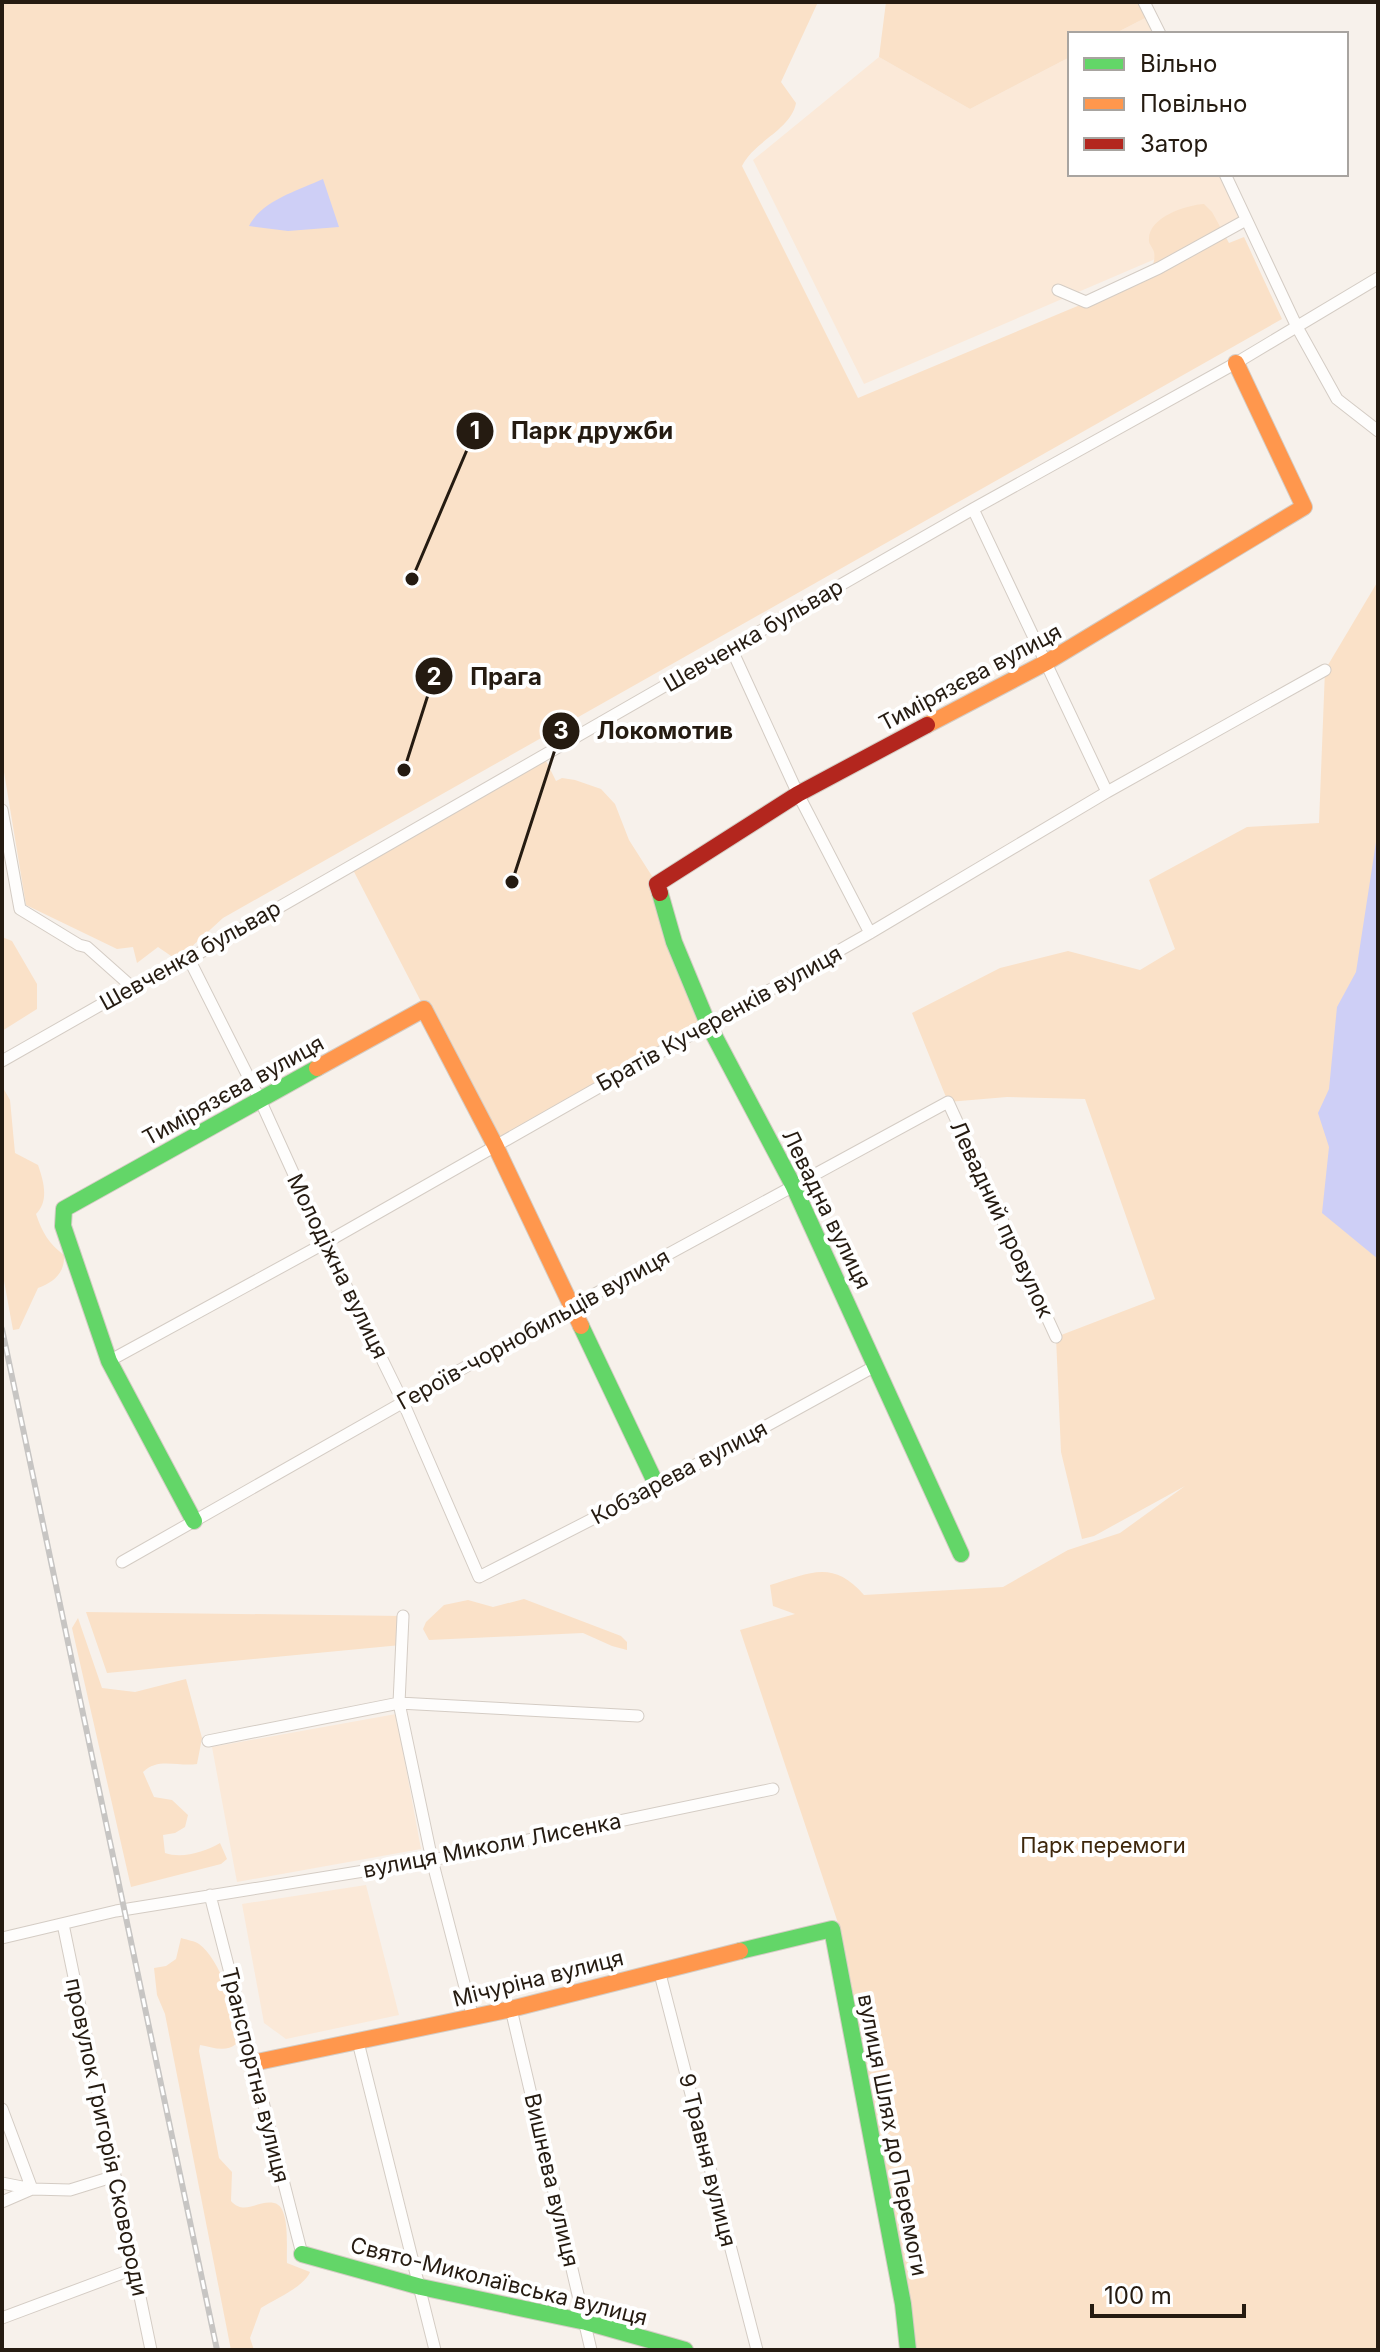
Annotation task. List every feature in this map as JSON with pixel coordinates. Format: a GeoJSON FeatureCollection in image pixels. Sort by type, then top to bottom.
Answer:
{"type":"FeatureCollection","features":[{"type":"Feature","properties":{"kind":"street"},"geometry":{"type":"LineString","coordinates":[[1144,2],[1159,32]]}},
{"type":"Feature","properties":{"kind":"street"},"geometry":{"type":"LineString","coordinates":[[1226,176],[1297,327],[1337,399],[1378,431]]}},
{"type":"Feature","properties":{"kind":"street"},"geometry":{"type":"LineString","coordinates":[[1058,290],[1086,302],[1159,268],[1246,220]]}},
{"type":"Feature","properties":{"kind":"street","name":"Шевченка бульвар"},"geometry":{"type":"LineString","coordinates":[[2,1061],[132,987],[189,959],[973,509],[1236,363],[1378,278]]}},
{"type":"Feature","properties":{"kind":"street","name":"Тимірязєва вулиця"},"geometry":{"type":"LineString","coordinates":[[657,884],[798,794],[1047,662],[1304,507],[1236,363]]}},
{"type":"Feature","properties":{"kind":"street"},"geometry":{"type":"LineString","coordinates":[[973,509],[1107,792]]}},
{"type":"Feature","properties":{"kind":"street"},"geometry":{"type":"LineString","coordinates":[[731,648],[798,794],[870,933]]}},
{"type":"Feature","properties":{"kind":"street","name":"Братів Кучеренків вулиця"},"geometry":{"type":"LineString","coordinates":[[109,1361],[325,1243],[870,933],[1107,792],[1325,670]]}},
{"type":"Feature","properties":{"kind":"street"},"geometry":{"type":"LineString","coordinates":[[2,810],[20,909],[87,947],[132,987]]}},
{"type":"Feature","properties":{"kind":"street","name":"Левадна вулиця"},"geometry":{"type":"LineString","coordinates":[[657,884],[674,942],[708,1024],[793,1185],[961,1554]]}},
{"type":"Feature","properties":{"kind":"street","name":"Молодіжна вулиця"},"geometry":{"type":"LineString","coordinates":[[189,959],[261,1102],[325,1243],[403,1402],[479,1577]]}},
{"type":"Feature","properties":{"kind":"street","name":"Тимірязєва вулиця"},"geometry":{"type":"LineString","coordinates":[[109,1361],[63,1226],[64,1209],[424,1009],[495,1145]]}},
{"type":"Feature","properties":{"kind":"street","name":"Героїв-чорнобильців вулиця"},"geometry":{"type":"LineString","coordinates":[[122,1562],[571,1307],[948,1102]]}},
{"type":"Feature","properties":{"kind":"street","name":"Левадний провулок"},"geometry":{"type":"LineString","coordinates":[[948,1102],[1056,1337]]}},
{"type":"Feature","properties":{"kind":"street"},"geometry":{"type":"LineString","coordinates":[[495,1145],[657,1486]]}},
{"type":"Feature","properties":{"kind":"street"},"geometry":{"type":"LineString","coordinates":[[109,1361],[194,1521]]}},
{"type":"Feature","properties":{"kind":"street","name":"Кобзарева вулиця"},"geometry":{"type":"LineString","coordinates":[[479,1577],[657,1486],[877,1365]]}},
{"type":"Feature","properties":{"kind":"street"},"geometry":{"type":"LineString","coordinates":[[403,1616],[399,1703],[432,1860],[473,2018]]}},
{"type":"Feature","properties":{"kind":"street"},"geometry":{"type":"LineString","coordinates":[[208,1741],[399,1703],[638,1716]]}},
{"type":"Feature","properties":{"kind":"street","name":"вулиця Миколи Лисенка"},"geometry":{"type":"LineString","coordinates":[[2,1938],[116,1911],[432,1860],[773,1789]]}},
{"type":"Feature","properties":{"kind":"street","name":"Транспортна вулиця"},"geometry":{"type":"LineString","coordinates":[[210,1895],[302,2254]]}},
{"type":"Feature","properties":{"kind":"street","name":"провулок Григорія Сковороди"},"geometry":{"type":"LineString","coordinates":[[63,1924],[151,2350]]}},
{"type":"Feature","properties":{"kind":"street","name":"Мічуріна вулиця"},"geometry":{"type":"LineString","coordinates":[[253,2063],[473,2018],[832,1929]]}},
{"type":"Feature","properties":{"kind":"street","name":"вулиця Шлях до Перемоги"},"geometry":{"type":"LineString","coordinates":[[832,1929],[903,2304],[908,2350]]}},
{"type":"Feature","properties":{"kind":"street","name":"9 Травня вулиця"},"geometry":{"type":"LineString","coordinates":[[659,1970],[757,2350]]}},
{"type":"Feature","properties":{"kind":"street","name":"Вишнева вулиця"},"geometry":{"type":"LineString","coordinates":[[511,2009],[591,2350]]}},
{"type":"Feature","properties":{"kind":"street"},"geometry":{"type":"LineString","coordinates":[[358,2042],[435,2350]]}},
{"type":"Feature","properties":{"kind":"street"},"geometry":{"type":"LineString","coordinates":[[2,2109],[32,2189]]}},
{"type":"Feature","properties":{"kind":"street"},"geometry":{"type":"LineString","coordinates":[[2,2183],[32,2189],[70,2190],[115,2176]]}},
{"type":"Feature","properties":{"kind":"street"},"geometry":{"type":"LineString","coordinates":[[2,2202],[32,2189]]}},
{"type":"Feature","properties":{"kind":"street","name":"Свято-Миколаївська вулиця"},"geometry":{"type":"LineString","coordinates":[[302,2254],[421,2287],[586,2322],[685,2350]]}},
{"type":"Feature","properties":{"kind":"street"},"geometry":{"type":"LineString","coordinates":[[2,2318],[133,2269]]}},
{"type":"Feature","properties":{"kind":"shaded area"},"geometry":{"type":"Polygon","coordinates":[[[1151,15],[1159,32],[1118,32],[1151,15]]]}},
{"type":"Feature","properties":{"kind":"shaded area"},"geometry":{"type":"Polygon","coordinates":[[[879,57],[970,109],[1068,58],[1068,176],[1226,176],[1246,220],[864,384],[753,160],[879,57]]]}},
{"type":"Feature","properties":{"kind":"shaded area"},"geometry":{"type":"Polygon","coordinates":[[[396,1714],[421,1849],[237,1882],[212,1747],[396,1714]]]}},
{"type":"Feature","properties":{"kind":"shaded area"},"geometry":{"type":"Polygon","coordinates":[[[366,1885],[399,2015],[286,2039],[264,2023],[242,1904],[366,1885]]]}},
{"type":"Feature","properties":{"kind":"green space"},"geometry":{"type":"Polygon","coordinates":[[[2,2],[818,2],[781,82],[796,103],[793,112],[742,166],[858,398],[1147,277],[1154,259],[1149,241],[1154,225],[1169,214],[1197,205],[1204,204],[1212,212],[1229,243],[1244,237],[1282,319],[223,918],[177,960],[158,947],[137,963],[133,947],[117,949],[26,905],[2,760],[2,2]]]}},
{"type":"Feature","properties":{"kind":"green space"},"geometry":{"type":"Polygon","coordinates":[[[886,2],[1144,2],[1151,15],[1118,32],[1068,32],[1068,58],[970,109],[879,57],[886,2]]]}},
{"type":"Feature","properties":{"kind":"green space","name":"Парк перемоги"},"geometry":{"type":"Polygon","coordinates":[[[1378,581],[1378,2350],[908,2350],[841,1932],[740,1630],[795,1614],[773,1606],[770,1585],[809,1573],[831,1573],[842,1577],[864,1595],[1003,1587],[1068,1550],[1120,1533],[1185,1486],[1094,1536],[1082,1539],[1061,1452],[1056,1337],[1155,1299],[1085,1099],[1007,1097],[948,1102],[912,1013],[1000,968],[1068,951],[1140,970],[1175,949],[1149,880],[1247,827],[1319,823],[1325,670],[1378,581]]]}},
{"type":"Feature","properties":{"kind":"green space"},"geometry":{"type":"Polygon","coordinates":[[[543,755],[556,781],[562,778],[575,780],[601,789],[615,804],[629,840],[657,884],[708,1024],[495,1145],[350,864],[543,755]]]}},
{"type":"Feature","properties":{"kind":"green space"},"geometry":{"type":"Polygon","coordinates":[[[2,937],[12,941],[37,984],[37,1009],[2,1031],[2,937]]]}},
{"type":"Feature","properties":{"kind":"green space"},"geometry":{"type":"Polygon","coordinates":[[[2,1086],[10,1100],[15,1153],[38,1165],[42,1178],[44,1197],[36,1214],[38,1220],[50,1242],[64,1255],[60,1272],[54,1280],[38,1288],[19,1329],[13,1330],[2,1270],[2,1086]]]}},
{"type":"Feature","properties":{"kind":"green space"},"geometry":{"type":"Polygon","coordinates":[[[524,1599],[621,1636],[627,1642],[627,1650],[583,1633],[429,1640],[423,1629],[444,1605],[468,1600],[493,1607],[524,1599]]]}},
{"type":"Feature","properties":{"kind":"green space"},"geometry":{"type":"Polygon","coordinates":[[[86,1612],[403,1616],[401,1645],[107,1673],[86,1612]]]}},
{"type":"Feature","properties":{"kind":"green space"},"geometry":{"type":"Polygon","coordinates":[[[78,1618],[102,1688],[135,1692],[186,1679],[202,1738],[197,1764],[155,1765],[143,1772],[154,1797],[172,1800],[188,1815],[185,1827],[163,1835],[165,1853],[193,1854],[220,1843],[227,1859],[221,1864],[131,1887],[72,1628],[78,1618]]]}},
{"type":"Feature","properties":{"kind":"green space"},"geometry":{"type":"Polygon","coordinates":[[[181,1938],[199,1944],[208,1952],[222,1976],[234,2019],[236,2044],[223,2049],[200,2045],[199,2051],[219,2158],[232,2172],[231,2201],[241,2207],[268,2203],[279,2206],[285,2220],[287,2263],[310,2272],[296,2288],[261,2308],[250,2338],[254,2350],[231,2350],[165,2014],[157,1995],[154,1968],[166,1966],[176,1959],[181,1938]]]}},
{"type":"Feature","properties":{"kind":"water"},"geometry":{"type":"Polygon","coordinates":[[[323,179],[339,227],[288,231],[249,226],[271,203],[323,179]]]}},
{"type":"Feature","properties":{"kind":"water"},"geometry":{"type":"Polygon","coordinates":[[[1378,829],[1378,1259],[1322,1213],[1329,1147],[1318,1113],[1329,1089],[1337,1007],[1356,972],[1378,829]]]}},
{"type":"Feature","properties":{"kind":"railway"},"geometry":{"type":"LineString","coordinates":[[2,1329],[217,2350]]}},
{"type":"Feature","properties":{"kind":"traffic: fast"},"geometry":{"type":"LineString","coordinates":[[660,893],[674,942],[708,1024],[793,1185],[961,1554]]}},
{"type":"Feature","properties":{"kind":"traffic: fast"},"geometry":{"type":"LineString","coordinates":[[194,1521],[109,1361],[63,1226],[64,1209],[317,1068]]}},
{"type":"Feature","properties":{"kind":"traffic: fast"},"geometry":{"type":"LineString","coordinates":[[581,1326],[657,1486]]}},
{"type":"Feature","properties":{"kind":"traffic: fast"},"geometry":{"type":"LineString","coordinates":[[740,1951],[832,1929],[903,2304],[908,2350]]}},
{"type":"Feature","properties":{"kind":"traffic: fast"},"geometry":{"type":"LineString","coordinates":[[302,2254],[421,2287],[586,2322],[685,2350]]}},
{"type":"Feature","properties":{"kind":"traffic: slow"},"geometry":{"type":"LineString","coordinates":[[927,725],[1047,662],[1304,507],[1236,363]]}},
{"type":"Feature","properties":{"kind":"traffic: slow"},"geometry":{"type":"LineString","coordinates":[[317,1068],[424,1009],[495,1145],[581,1326]]}},
{"type":"Feature","properties":{"kind":"traffic: slow"},"geometry":{"type":"LineString","coordinates":[[253,2063],[511,2009],[740,1951]]}},
{"type":"Feature","properties":{"kind":"traffic: jam"},"geometry":{"type":"LineString","coordinates":[[660,893],[657,884],[798,794],[927,725]]}},
{"type":"Feature","properties":{"kind":"place","name":"Парк дружби"},"geometry":{"type":"Point","coordinates":[412,579]}},
{"type":"Feature","properties":{"kind":"place","name":"Прага"},"geometry":{"type":"Point","coordinates":[404,770]}},
{"type":"Feature","properties":{"kind":"place","name":"Локомотив"},"geometry":{"type":"Point","coordinates":[512,882]}}]}
